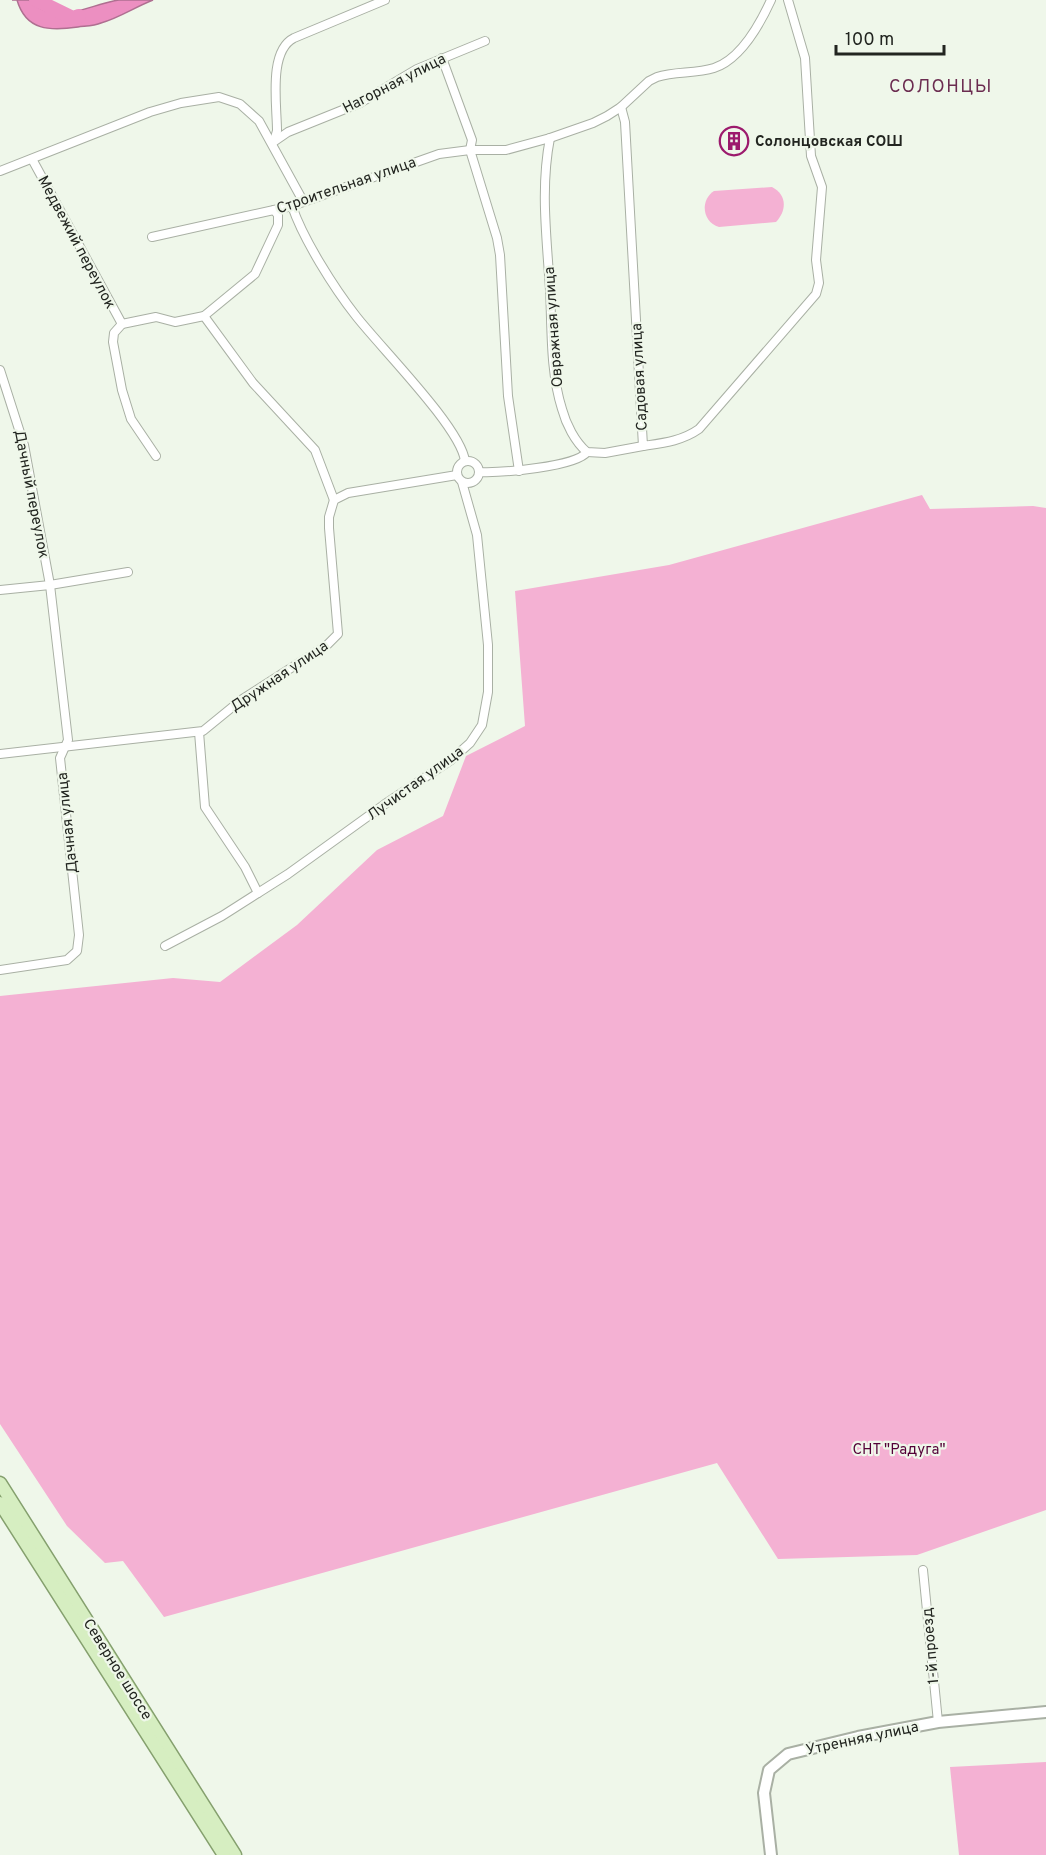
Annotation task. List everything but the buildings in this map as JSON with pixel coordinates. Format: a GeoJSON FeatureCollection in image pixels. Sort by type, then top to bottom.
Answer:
{"type":"FeatureCollection","features":[{"type":"Feature","properties":{"kind":"main road","name":"Северное шоссе"},"geometry":{"type":"LineString","coordinates":[[0,1483],[235,1855]]}},
{"type":"Feature","properties":{"kind":"main road","name":"Северное шоссе"},"geometry":{"type":"LineString","coordinates":[[0,1503],[224,1855]]}},
{"type":"Feature","properties":{"kind":"street"},"geometry":{"type":"LineString","coordinates":[[272,143],[276,138],[277,130],[278,61],[285,44],[294,38],[385,0]]}},
{"type":"Feature","properties":{"kind":"street","name":"Строительная улица"},"geometry":{"type":"LineString","coordinates":[[152,237],[292,206],[439,153],[506,150],[593,123],[621,107],[649,81],[657,77],[715,67],[732,57],[745,43],[771,0]]}},
{"type":"Feature","properties":{"kind":"street","name":"Садовая улица"},"geometry":{"type":"LineString","coordinates":[[621,107],[626,122],[643,446],[678,440],[699,429],[816,294],[819,283],[816,260],[822,187],[810,147],[805,58],[788,0]]}},
{"type":"Feature","properties":{"kind":"street","name":"Нагорная улица"},"geometry":{"type":"LineString","coordinates":[[272,143],[288,132],[360,103],[417,69],[485,41]]}},
{"type":"Feature","properties":{"kind":"street"},"geometry":{"type":"LineString","coordinates":[[442,58],[472,140],[470,150],[497,238],[500,255],[508,396],[519,471]]}},
{"type":"Feature","properties":{"kind":"street"},"geometry":{"type":"LineString","coordinates":[[0,171],[150,112],[181,103],[219,97],[233,100],[259,121],[303,201]]}},
{"type":"Feature","properties":{"kind":"street","name":"Овражная улица"},"geometry":{"type":"LineString","coordinates":[[550,138],[545,164],[544,196],[554,375],[568,425],[573,436],[587,452]]}},
{"type":"Feature","properties":{"kind":"street","name":"Медвежий переулок"},"geometry":{"type":"LineString","coordinates":[[32,159],[122,324],[114,333],[113,342],[122,390],[131,418],[156,456]]}},
{"type":"Feature","properties":{"kind":"street"},"geometry":{"type":"LineString","coordinates":[[292,206],[317,257],[355,315],[447,425],[464,453],[465,461]]}},
{"type":"Feature","properties":{"kind":"street"},"geometry":{"type":"LineString","coordinates":[[122,324],[156,317],[176,322],[204,315],[255,274],[278,225],[278,215],[274,210]]}},
{"type":"Feature","properties":{"kind":"street"},"geometry":{"type":"LineString","coordinates":[[204,315],[253,383],[315,450],[334,500],[348,492],[460,479],[472,483],[478,478],[479,472],[476,464],[465,461]]}},
{"type":"Feature","properties":{"kind":"street","name":"Дачный переулок"},"geometry":{"type":"LineString","coordinates":[[0,370],[24,445],[50,585]]}},
{"type":"Feature","properties":{"kind":"street"},"geometry":{"type":"LineString","coordinates":[[479,472],[519,471],[577,460],[587,452],[605,453],[643,446]]}},
{"type":"Feature","properties":{"kind":"street"},"geometry":{"type":"LineString","coordinates":[[460,479],[458,467],[465,461]]}},
{"type":"Feature","properties":{"kind":"street","name":"Лучистая улица"},"geometry":{"type":"LineString","coordinates":[[165,946],[222,916],[288,874],[451,760],[470,743],[482,725],[488,692],[488,645],[477,535],[460,479]]}},
{"type":"Feature","properties":{"kind":"street","name":"Дружная улица"},"geometry":{"type":"LineString","coordinates":[[0,754],[199,732],[241,700],[327,645],[338,634],[328,517],[334,500]]}},
{"type":"Feature","properties":{"kind":"street"},"geometry":{"type":"LineString","coordinates":[[0,590],[50,585],[128,572]]}},
{"type":"Feature","properties":{"kind":"street","name":"Дачная улица"},"geometry":{"type":"LineString","coordinates":[[0,970],[67,960],[74,955],[79,944],[60,758],[68,740],[50,585]]}},
{"type":"Feature","properties":{"kind":"street"},"geometry":{"type":"LineString","coordinates":[[199,732],[205,807],[245,867],[258,893]]}},
{"type":"Feature","properties":{"kind":"street","name":"1-й проезд"},"geometry":{"type":"LineString","coordinates":[[923,1570],[938,1722]]}},
{"type":"Feature","properties":{"kind":"street","name":"Утренняя улица"},"geometry":{"type":"LineString","coordinates":[[771,1855],[764,1792],[769,1770],[788,1755],[858,1737],[938,1722],[1046,1713]]}},
{"type":"Feature","properties":{"kind":"green space"},"geometry":{"type":"Polygon","coordinates":[[[772,187],[783,198],[784,203],[782,213],[776,222],[719,227],[709,221],[706,216],[706,200],[714,191],[772,187]]]}},
{"type":"Feature","properties":{"kind":"green space","name":"СНТ \"Радуга\""},"geometry":{"type":"Polygon","coordinates":[[[922,495],[930,509],[1033,506],[1046,508],[1046,1510],[917,1555],[778,1559],[717,1463],[164,1617],[123,1561],[105,1563],[67,1526],[0,1424],[0,996],[173,978],[220,982],[297,925],[377,850],[443,816],[466,756],[525,726],[515,591],[669,565],[922,495]]]}},
{"type":"Feature","properties":{"kind":"green space"},"geometry":{"type":"Polygon","coordinates":[[[1046,1762],[1046,1855],[959,1855],[950,1767],[1046,1762]]]}},
{"type":"Feature","properties":{"kind":"shaded area"},"geometry":{"type":"Polygon","coordinates":[[[17,0],[29,0],[40,8],[62,13],[119,0],[153,0],[98,24],[58,29],[40,27],[33,23],[26,18],[17,0]]]}},
{"type":"Feature","properties":{"kind":"waterway"},"geometry":{"type":"LineString","coordinates":[[36,0],[73,18],[79,16]]}},
{"type":"Feature","properties":{"kind":"place","name":"Солонцовская СОШ"},"geometry":{"type":"Point","coordinates":[734,141]}},
{"type":"Feature","properties":{"kind":"district","name":"СОЛОНЦЫ"},"geometry":{"type":"Point","coordinates":[941,86]}}]}
